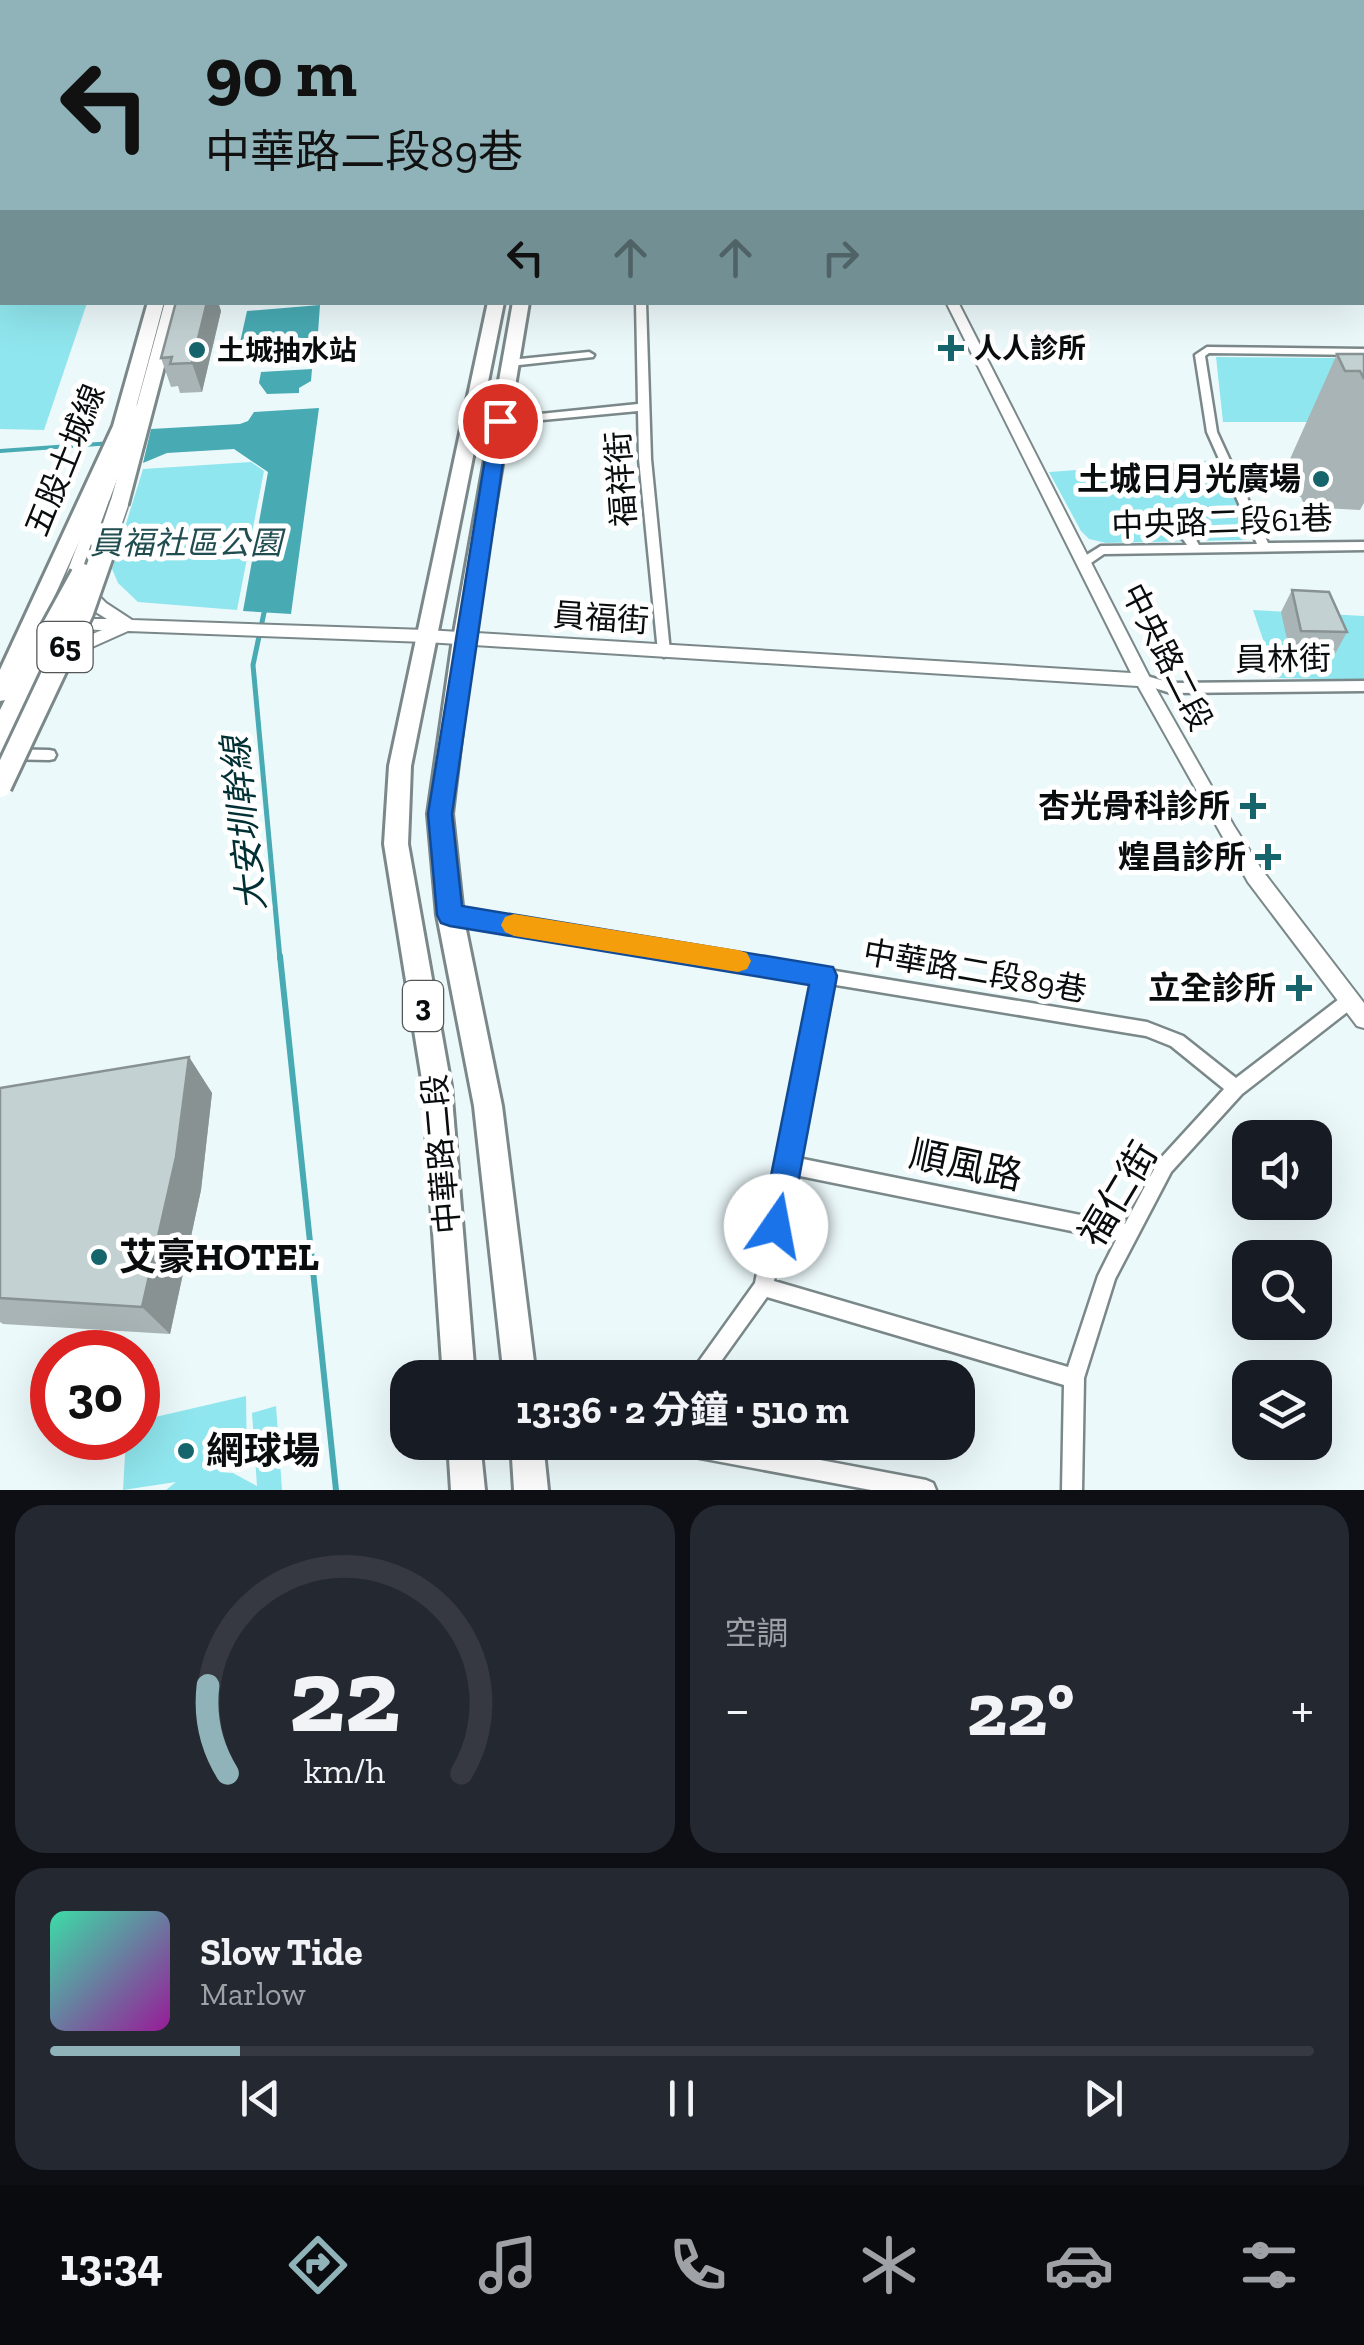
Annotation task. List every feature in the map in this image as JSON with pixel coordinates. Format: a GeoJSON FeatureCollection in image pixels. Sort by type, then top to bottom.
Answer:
{"type":"FeatureCollection","features":[{"type":"Feature","properties":{"kind":"main road","name":"五股土城線"},"geometry":{"type":"LineString","coordinates":[[0,693],[122,426],[155,305]]}},
{"type":"Feature","properties":{"kind":"main road","name":"五股土城線"},"geometry":{"type":"LineString","coordinates":[[0,786],[82,612],[119,504],[169,305]]}},
{"type":"Feature","properties":{"kind":"main road","name":"3"},"geometry":{"type":"LineString","coordinates":[[426,636],[495,305]]}},
{"type":"Feature","properties":{"kind":"main road","name":"3"},"geometry":{"type":"LineString","coordinates":[[464,640],[520,305]]}},
{"type":"Feature","properties":{"kind":"main road"},"geometry":{"type":"LineString","coordinates":[[0,734],[119,504]]}},
{"type":"Feature","properties":{"kind":"main road"},"geometry":{"type":"LineString","coordinates":[[52,628],[79,549],[86,509]]}},
{"type":"Feature","properties":{"kind":"main road","name":"中華路二段"},"geometry":{"type":"LineString","coordinates":[[426,636],[400,766],[396,844],[436,1086],[458,1360]]}},
{"type":"Feature","properties":{"kind":"main road","name":"中華路二段"},"geometry":{"type":"LineString","coordinates":[[464,640],[440,814],[450,915],[488,1106],[518,1360]]}},
{"type":"Feature","properties":{"kind":"main road"},"geometry":{"type":"LineString","coordinates":[[466,1460],[468,1490]]}},
{"type":"Feature","properties":{"kind":"main road"},"geometry":{"type":"LineString","coordinates":[[529,1460],[532,1490]]}},
{"type":"Feature","properties":{"kind":"street"},"geometry":{"type":"LineString","coordinates":[[49,754],[0,751],[129,434],[169,305]]}},
{"type":"Feature","properties":{"kind":"street","name":"福祥街"},"geometry":{"type":"LineString","coordinates":[[641,305],[644,459],[664,652]]}},
{"type":"Feature","properties":{"kind":"street","name":"中央路二段"},"geometry":{"type":"LineString","coordinates":[[954,305],[1143,680],[1243,859],[1364,1019]]}},
{"type":"Feature","properties":{"kind":"street"},"geometry":{"type":"LineString","coordinates":[[1264,548],[1212,432],[1200,355],[1206,350],[1364,352]]}},
{"type":"Feature","properties":{"kind":"street"},"geometry":{"type":"LineString","coordinates":[[510,364],[589,355]]}},
{"type":"Feature","properties":{"kind":"street"},"geometry":{"type":"LineString","coordinates":[[500,421],[644,407]]}},
{"type":"Feature","properties":{"kind":"street"},"geometry":{"type":"LineString","coordinates":[[1139,524],[1178,525],[1189,532],[1195,548]]}},
{"type":"Feature","properties":{"kind":"street","name":"中央路二段61巷"},"geometry":{"type":"LineString","coordinates":[[1084,562],[1102,550],[1364,546]]}},
{"type":"Feature","properties":{"kind":"street"},"geometry":{"type":"LineString","coordinates":[[74,576],[80,588],[100,607],[131,626]]}},
{"type":"Feature","properties":{"kind":"street"},"geometry":{"type":"LineString","coordinates":[[28,690],[75,648],[131,626]]}},
{"type":"Feature","properties":{"kind":"street","name":"員福街"},"geometry":{"type":"LineString","coordinates":[[52,628],[131,626],[426,636],[1143,680]]}},
{"type":"Feature","properties":{"kind":"street","name":"員林街"},"geometry":{"type":"LineString","coordinates":[[1143,680],[1171,688],[1364,686]]}},
{"type":"Feature","properties":{"kind":"street","name":"中華路二段89巷"},"geometry":{"type":"LineString","coordinates":[[450,915],[1147,1030],[1177,1041],[1236,1088]]}},
{"type":"Feature","properties":{"kind":"street"},"geometry":{"type":"LineString","coordinates":[[710,1360],[763,1287],[824,976]]}},
{"type":"Feature","properties":{"kind":"street","name":"福仁街"},"geometry":{"type":"LineString","coordinates":[[1072,1490],[1074,1378],[1107,1276],[1166,1166],[1236,1088],[1349,1002]]}},
{"type":"Feature","properties":{"kind":"street","name":"順風路"},"geometry":{"type":"LineString","coordinates":[[788,1165],[1130,1234]]}},
{"type":"Feature","properties":{"kind":"street"},"geometry":{"type":"LineString","coordinates":[[763,1287],[1074,1378]]}},
{"type":"Feature","properties":{"kind":"street"},"geometry":{"type":"LineString","coordinates":[[765,1460],[926,1490]]}},
{"type":"Feature","properties":{"kind":"green space"},"geometry":{"type":"Polygon","coordinates":[[[0,305],[86,305],[44,430],[0,429],[0,305]]]}},
{"type":"Feature","properties":{"kind":"green space"},"geometry":{"type":"Polygon","coordinates":[[[1216,357],[1336,358],[1364,422],[1223,422],[1216,357]]]}},
{"type":"Feature","properties":{"kind":"green space"},"geometry":{"type":"Polygon","coordinates":[[[1217,460],[1252,533],[1245,540],[1106,543],[1089,539],[1049,472],[1217,460]]]}},
{"type":"Feature","properties":{"kind":"green space","name":"員福社區公園"},"geometry":{"type":"Polygon","coordinates":[[[251,462],[264,471],[237,610],[138,602],[118,583],[112,569],[143,469],[251,462]]]}},
{"type":"Feature","properties":{"kind":"green space"},"geometry":{"type":"Polygon","coordinates":[[[1253,610],[1364,616],[1364,680],[1276,678],[1253,610]]]}},
{"type":"Feature","properties":{"kind":"green space","name":"網球場"},"geometry":{"type":"Polygon","coordinates":[[[246,1396],[247,1464],[219,1472],[233,1473],[257,1486],[252,1413],[276,1406],[282,1490],[166,1490],[176,1482],[123,1490],[125,1460],[160,1460],[160,1416],[246,1396]]]}},
{"type":"Feature","properties":{"kind":"shaded area"},"geometry":{"type":"Polygon","coordinates":[[[320,305],[316,360],[263,363],[259,357],[237,356],[247,311],[320,305]]]}},
{"type":"Feature","properties":{"kind":"shaded area"},"geometry":{"type":"Polygon","coordinates":[[[312,369],[311,381],[299,388],[299,393],[267,394],[259,383],[261,372],[312,369]]]}},
{"type":"Feature","properties":{"kind":"shaded area"},"geometry":{"type":"Polygon","coordinates":[[[319,408],[291,614],[243,611],[268,472],[234,449],[167,453],[143,463],[151,429],[240,424],[254,412],[319,408]]]}},
{"type":"Feature","properties":{"kind":"building"},"geometry":{"type":"Polygon","coordinates":[[[175,305],[206,305],[192,363],[170,364],[172,357],[161,358],[175,305]]]}},
{"type":"Feature","properties":{"kind":"building"},"geometry":{"type":"Polygon","coordinates":[[[1337,354],[1364,354],[1364,379],[1360,371],[1345,371],[1337,354]]]}},
{"type":"Feature","properties":{"kind":"building"},"geometry":{"type":"Polygon","coordinates":[[[1292,590],[1329,592],[1347,632],[1301,631],[1292,590]]]}},
{"type":"Feature","properties":{"kind":"building","name":"艾豪HOTEL"},"geometry":{"type":"Polygon","coordinates":[[[189,1057],[176,1157],[142,1307],[0,1298],[0,1088],[189,1057]]]}},
{"type":"Feature","properties":{"kind":"waterway","name":"大安圳幹線"},"geometry":{"type":"LineString","coordinates":[[0,451],[112,443]]}},
{"type":"Feature","properties":{"kind":"waterway","name":"大安圳幹線"},"geometry":{"type":"LineString","coordinates":[[265,608],[253,665],[280,959]]}},
{"type":"Feature","properties":{"kind":"waterway","name":"大安圳幹線"},"geometry":{"type":"LineString","coordinates":[[280,956],[336,1490]]}},
{"type":"Feature","properties":{"kind":"slow traffic"},"geometry":{"type":"LineString","coordinates":[[514,925],[738,961]]}},
{"type":"Feature","properties":{"kind":"place","name":"人人診所"},"geometry":{"type":"Point","coordinates":[951,348]}},
{"type":"Feature","properties":{"kind":"place","name":"土城抽水站"},"geometry":{"type":"Point","coordinates":[197,350]}},
{"type":"Feature","properties":{"kind":"place","name":"土城日月光廣場"},"geometry":{"type":"Point","coordinates":[1321,479]}},
{"type":"Feature","properties":{"kind":"place","name":"杏光骨科診所"},"geometry":{"type":"Point","coordinates":[1253,806]}},
{"type":"Feature","properties":{"kind":"place","name":"煌昌診所"},"geometry":{"type":"Point","coordinates":[1268,857]}},
{"type":"Feature","properties":{"kind":"place","name":"立全診所"},"geometry":{"type":"Point","coordinates":[1299,988]}},
{"type":"Feature","properties":{"kind":"place","name":"艾豪HOTEL"},"geometry":{"type":"Point","coordinates":[99,1257]}},
{"type":"Feature","properties":{"kind":"place","name":"網球場"},"geometry":{"type":"Point","coordinates":[186,1451]}},
{"type":"Feature","properties":{"kind":"route"},"geometry":{"type":"LineString","coordinates":[[500,421],[440,814],[450,915],[824,976],[776,1226]]}}]}
